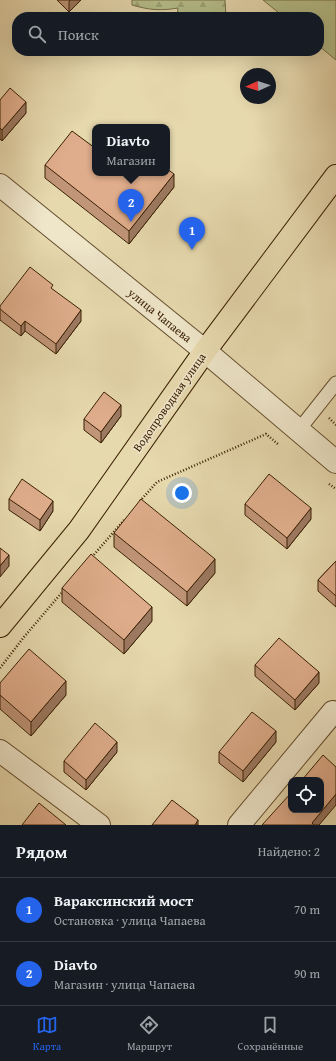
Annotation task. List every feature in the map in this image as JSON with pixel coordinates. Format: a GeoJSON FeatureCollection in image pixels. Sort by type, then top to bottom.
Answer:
{"type":"FeatureCollection","features":[{"type":"Feature","properties":{"kind":"main road","name":"Водопроводная улица"},"geometry":{"type":"LineString","coordinates":[[0,626],[78,530],[205,351],[336,176]]}},
{"type":"Feature","properties":{"kind":"street","name":"улица Чапаева"},"geometry":{"type":"LineString","coordinates":[[0,185],[205,351],[336,462]]}},
{"type":"Feature","properties":{"kind":"street"},"geometry":{"type":"LineString","coordinates":[[239,825],[333,712]]}},
{"type":"Feature","properties":{"kind":"street"},"geometry":{"type":"LineString","coordinates":[[0,751],[99,825]]}},
{"type":"Feature","properties":{"kind":"lane"},"geometry":{"type":"LineString","coordinates":[[298,431],[336,383]]}},
{"type":"Feature","properties":{"kind":"path"},"geometry":{"type":"LineString","coordinates":[[138,504],[157,482],[266,434],[283,448]]}},
{"type":"Feature","properties":{"kind":"path"},"geometry":{"type":"LineString","coordinates":[[324,480],[336,489]]}},
{"type":"Feature","properties":{"kind":"path"},"geometry":{"type":"LineString","coordinates":[[89,562],[128,515]]}},
{"type":"Feature","properties":{"kind":"path"},"geometry":{"type":"LineString","coordinates":[[0,668],[24,637],[69,585]]}},
{"type":"Feature","properties":{"kind":"green space"},"geometry":{"type":"Polygon","coordinates":[[[132,0],[225,0],[226,12],[178,12],[178,8],[155,10],[132,5],[132,0]]]}},
{"type":"Feature","properties":{"kind":"green space"},"geometry":{"type":"Polygon","coordinates":[[[263,0],[336,0],[336,60],[324,50],[324,12],[278,12],[263,0]]]}},
{"type":"Feature","properties":{"kind":"building"},"geometry":{"type":"Polygon","coordinates":[[[10,88],[26,102],[2,130],[0,128],[0,100],[10,88]]]}},
{"type":"Feature","properties":{"kind":"building"},"geometry":{"type":"Polygon","coordinates":[[[72,131],[92,146],[92,176],[170,176],[170,171],[174,174],[129,231],[45,165],[72,131]]]}},
{"type":"Feature","properties":{"kind":"building"},"geometry":{"type":"Polygon","coordinates":[[[30,267],[53,285],[51,288],[81,310],[56,344],[25,321],[21,326],[0,309],[0,306],[30,267]]]}},
{"type":"Feature","properties":{"kind":"building"},"geometry":{"type":"Polygon","coordinates":[[[104,392],[121,405],[101,432],[84,419],[104,392]]]}},
{"type":"Feature","properties":{"kind":"building"},"geometry":{"type":"Polygon","coordinates":[[[269,474],[311,508],[287,538],[245,504],[269,474]]]}},
{"type":"Feature","properties":{"kind":"building"},"geometry":{"type":"Polygon","coordinates":[[[22,479],[53,501],[40,520],[9,499],[22,479]]]}},
{"type":"Feature","properties":{"kind":"building"},"geometry":{"type":"Polygon","coordinates":[[[141,499],[215,559],[187,592],[114,533],[141,499]]]}},
{"type":"Feature","properties":{"kind":"building"},"geometry":{"type":"Polygon","coordinates":[[[0,548],[9,555],[0,566],[0,548]]]}},
{"type":"Feature","properties":{"kind":"building"},"geometry":{"type":"Polygon","coordinates":[[[91,554],[152,607],[124,640],[62,588],[91,554]]]}},
{"type":"Feature","properties":{"kind":"building"},"geometry":{"type":"Polygon","coordinates":[[[336,561],[336,596],[318,580],[336,561]]]}},
{"type":"Feature","properties":{"kind":"building"},"geometry":{"type":"Polygon","coordinates":[[[279,638],[319,672],[295,700],[255,665],[279,638]]]}},
{"type":"Feature","properties":{"kind":"building"},"geometry":{"type":"Polygon","coordinates":[[[29,649],[66,681],[31,722],[0,695],[0,683],[29,649]]]}},
{"type":"Feature","properties":{"kind":"building"},"geometry":{"type":"Polygon","coordinates":[[[252,712],[276,731],[243,771],[219,752],[252,712]]]}},
{"type":"Feature","properties":{"kind":"building"},"geometry":{"type":"Polygon","coordinates":[[[95,723],[117,742],[86,780],[64,761],[95,723]]]}},
{"type":"Feature","properties":{"kind":"building"},"geometry":{"type":"Polygon","coordinates":[[[323,755],[336,767],[336,794],[324,808],[324,777],[305,777],[323,755]]]}},
{"type":"Feature","properties":{"kind":"building"},"geometry":{"type":"Polygon","coordinates":[[[288,796],[288,813],[320,813],[312,823],[314,825],[262,825],[288,796]]]}},
{"type":"Feature","properties":{"kind":"building"},"geometry":{"type":"Polygon","coordinates":[[[172,800],[198,820],[195,825],[152,825],[172,800]]]}},
{"type":"Feature","properties":{"kind":"building"},"geometry":{"type":"Polygon","coordinates":[[[39,803],[66,825],[22,825],[39,803]]]}},
{"type":"Feature","properties":{"kind":"place","name":"Diavto"},"geometry":{"type":"Point","coordinates":[131,222]}},
{"type":"Feature","properties":{"kind":"place","name":"Вараксинский мост"},"geometry":{"type":"Point","coordinates":[192,250]}}]}
